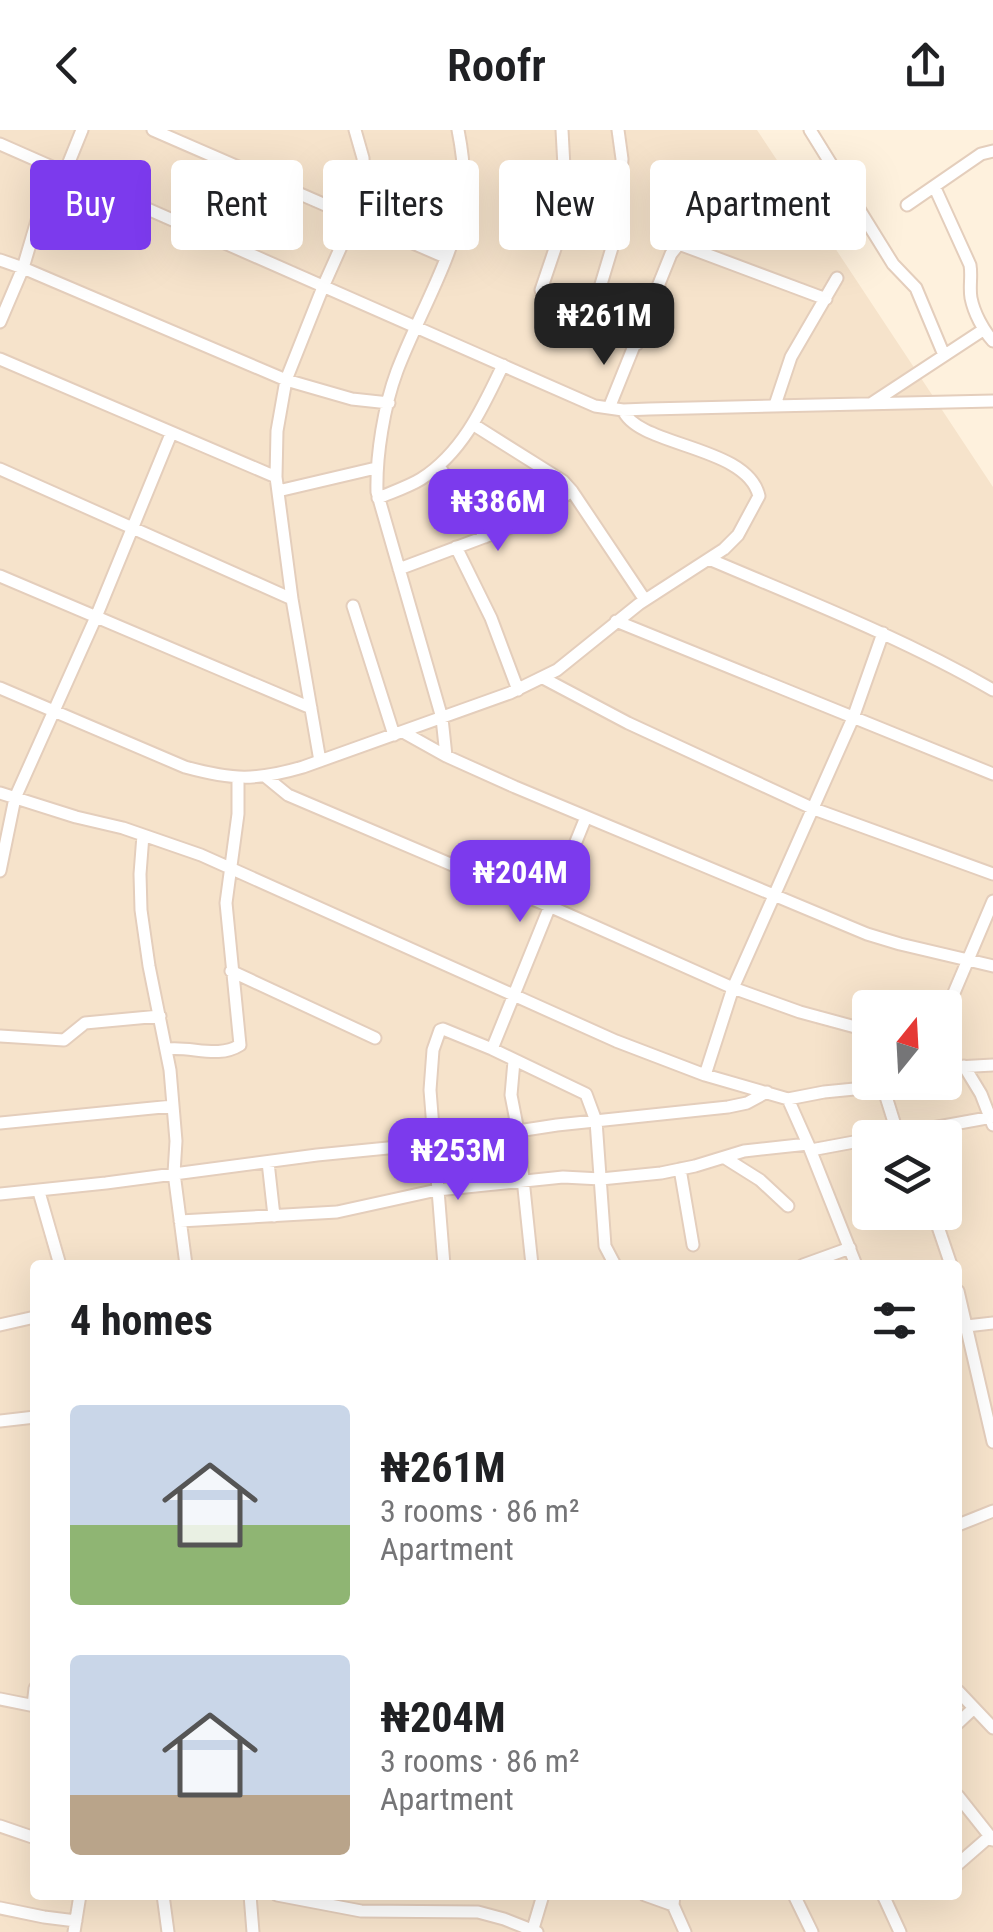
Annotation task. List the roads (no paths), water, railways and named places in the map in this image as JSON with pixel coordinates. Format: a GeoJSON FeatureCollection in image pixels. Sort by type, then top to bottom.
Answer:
{"type":"FeatureCollection","features":[{"type":"Feature","properties":{"kind":"street"},"geometry":{"type":"LineString","coordinates":[[70,160],[82,130]]}},
{"type":"Feature","properties":{"kind":"street"},"geometry":{"type":"LineString","coordinates":[[153,130],[323,204]]}},
{"type":"Feature","properties":{"kind":"street"},"geometry":{"type":"LineString","coordinates":[[446,756],[442,718],[378,498],[376,468],[396,374],[462,206],[463,159],[458,130]]}},
{"type":"Feature","properties":{"kind":"street"},"geometry":{"type":"LineString","coordinates":[[562,130],[566,204],[542,295],[637,344]]}},
{"type":"Feature","properties":{"kind":"street"},"geometry":{"type":"LineString","coordinates":[[590,320],[617,231],[622,159],[618,130]]}},
{"type":"Feature","properties":{"kind":"street"},"geometry":{"type":"LineString","coordinates":[[810,130],[893,264],[916,288],[944,354]]}},
{"type":"Feature","properties":{"kind":"street"},"geometry":{"type":"LineString","coordinates":[[360,132],[363,160]]}},
{"type":"Feature","properties":{"kind":"street"},"geometry":{"type":"LineString","coordinates":[[0,144],[37,160]]}},
{"type":"Feature","properties":{"kind":"street"},"geometry":{"type":"LineString","coordinates":[[907,205],[982,154],[993,151]]}},
{"type":"Feature","properties":{"kind":"street"},"geometry":{"type":"LineString","coordinates":[[936,188],[970,265],[971,298],[983,330],[993,342]]}},
{"type":"Feature","properties":{"kind":"street"},"geometry":{"type":"LineString","coordinates":[[151,210],[595,406],[616,409],[993,401]]}},
{"type":"Feature","properties":{"kind":"street"},"geometry":{"type":"LineString","coordinates":[[0,322],[30,244]]}},
{"type":"Feature","properties":{"kind":"street"},"geometry":{"type":"LineString","coordinates":[[616,409],[637,344],[678,244],[826,299]]}},
{"type":"Feature","properties":{"kind":"street"},"geometry":{"type":"LineString","coordinates":[[320,761],[292,599],[276,476],[277,431],[286,380],[339,250]]}},
{"type":"Feature","properties":{"kind":"street"},"geometry":{"type":"LineString","coordinates":[[431,250],[445,256]]}},
{"type":"Feature","properties":{"kind":"street"},"geometry":{"type":"LineString","coordinates":[[0,260],[286,380],[352,399],[389,402]]}},
{"type":"Feature","properties":{"kind":"street"},"geometry":{"type":"LineString","coordinates":[[776,405],[791,357],[837,278]]}},
{"type":"Feature","properties":{"kind":"street"},"geometry":{"type":"LineString","coordinates":[[872,403],[983,330]]}},
{"type":"Feature","properties":{"kind":"street"},"geometry":{"type":"LineString","coordinates":[[0,360],[276,476]]}},
{"type":"Feature","properties":{"kind":"street"},"geometry":{"type":"LineString","coordinates":[[378,498],[419,480],[438,466],[474,425],[503,365]]}},
{"type":"Feature","properties":{"kind":"street"},"geometry":{"type":"LineString","coordinates":[[0,688],[185,767],[266,778],[518,690],[574,658],[616,620],[724,550],[738,535],[759,496],[757,486],[744,473],[709,454],[637,425],[616,409]]}},
{"type":"Feature","properties":{"kind":"street"},"geometry":{"type":"LineString","coordinates":[[474,425],[563,480],[646,600]]}},
{"type":"Feature","properties":{"kind":"street"},"geometry":{"type":"LineString","coordinates":[[0,871],[15,798],[96,617],[171,434]]}},
{"type":"Feature","properties":{"kind":"street"},"geometry":{"type":"LineString","coordinates":[[438,466],[485,537]]}},
{"type":"Feature","properties":{"kind":"street"},"geometry":{"type":"LineString","coordinates":[[0,468],[292,599]]}},
{"type":"Feature","properties":{"kind":"street"},"geometry":{"type":"LineString","coordinates":[[278,491],[376,468]]}},
{"type":"Feature","properties":{"kind":"street"},"geometry":{"type":"LineString","coordinates":[[399,569],[524,522],[572,491]]}},
{"type":"Feature","properties":{"kind":"street"},"geometry":{"type":"LineString","coordinates":[[456,548],[491,618],[518,690]]}},
{"type":"Feature","properties":{"kind":"street"},"geometry":{"type":"LineString","coordinates":[[709,559],[883,633],[993,690]]}},
{"type":"Feature","properties":{"kind":"street"},"geometry":{"type":"LineString","coordinates":[[0,576],[310,708]]}},
{"type":"Feature","properties":{"kind":"street"},"geometry":{"type":"LineString","coordinates":[[352,606],[399,734],[867,934],[993,966]]}},
{"type":"Feature","properties":{"kind":"street"},"geometry":{"type":"LineString","coordinates":[[616,620],[993,774]]}},
{"type":"Feature","properties":{"kind":"street"},"geometry":{"type":"LineString","coordinates":[[705,1076],[733,988],[853,718],[883,633]]}},
{"type":"Feature","properties":{"kind":"street"},"geometry":{"type":"LineString","coordinates":[[543,678],[628,723],[814,809],[993,874]]}},
{"type":"Feature","properties":{"kind":"street"},"geometry":{"type":"LineString","coordinates":[[167,1050],[225,1052],[240,1045],[226,917],[238,814],[238,777]]}},
{"type":"Feature","properties":{"kind":"street"},"geometry":{"type":"LineString","coordinates":[[266,778],[288,795],[733,988],[852,1026]]}},
{"type":"Feature","properties":{"kind":"street"},"geometry":{"type":"LineString","coordinates":[[0,793],[143,834],[231,868],[616,1041],[705,1076],[788,1099],[852,1090]]}},
{"type":"Feature","properties":{"kind":"street"},"geometry":{"type":"LineString","coordinates":[[492,1049],[586,817]]}},
{"type":"Feature","properties":{"kind":"street"},"geometry":{"type":"LineString","coordinates":[[143,834],[141,910],[167,1050],[176,1141],[174,1173],[185,1260]]}},
{"type":"Feature","properties":{"kind":"street"},"geometry":{"type":"LineString","coordinates":[[956,990],[993,901]]}},
{"type":"Feature","properties":{"kind":"street"},"geometry":{"type":"LineString","coordinates":[[232,972],[376,1038]]}},
{"type":"Feature","properties":{"kind":"street"},"geometry":{"type":"LineString","coordinates":[[0,1036],[64,1040],[85,1023],[160,1016]]}},
{"type":"Feature","properties":{"kind":"street"},"geometry":{"type":"LineString","coordinates":[[444,1260],[430,1079],[432,1050],[443,1030],[586,1094],[596,1121],[605,1246],[612,1260]]}},
{"type":"Feature","properties":{"kind":"street"},"geometry":{"type":"LineString","coordinates":[[514,1061],[511,1095],[531,1260]]}},
{"type":"Feature","properties":{"kind":"street"},"geometry":{"type":"LineString","coordinates":[[962,1066],[993,1065]]}},
{"type":"Feature","properties":{"kind":"street"},"geometry":{"type":"LineString","coordinates":[[962,1069],[982,1094],[992,1120],[962,1125]]}},
{"type":"Feature","properties":{"kind":"street"},"geometry":{"type":"LineString","coordinates":[[0,1194],[728,1107],[747,1103],[767,1092]]}},
{"type":"Feature","properties":{"kind":"street"},"geometry":{"type":"LineString","coordinates":[[788,1099],[854,1260]]}},
{"type":"Feature","properties":{"kind":"street"},"geometry":{"type":"LineString","coordinates":[[0,1123],[173,1106]]}},
{"type":"Feature","properties":{"kind":"street"},"geometry":{"type":"LineString","coordinates":[[180,1221],[350,1210],[437,1190],[680,1170],[760,1148],[852,1141]]}},
{"type":"Feature","properties":{"kind":"street"},"geometry":{"type":"LineString","coordinates":[[725,1158],[760,1180],[788,1206]]}},
{"type":"Feature","properties":{"kind":"street"},"geometry":{"type":"LineString","coordinates":[[268,1162],[274,1216]]}},
{"type":"Feature","properties":{"kind":"street"},"geometry":{"type":"LineString","coordinates":[[680,1170],[693,1245]]}},
{"type":"Feature","properties":{"kind":"street"},"geometry":{"type":"LineString","coordinates":[[39,1192],[59,1260]]}},
{"type":"Feature","properties":{"kind":"street"},"geometry":{"type":"LineString","coordinates":[[939,1230],[949,1260]]}},
{"type":"Feature","properties":{"kind":"street"},"geometry":{"type":"LineString","coordinates":[[817,1260],[850,1248]]}},
{"type":"Feature","properties":{"kind":"street"},"geometry":{"type":"LineString","coordinates":[[0,1326],[30,1317]]}},
{"type":"Feature","properties":{"kind":"street"},"geometry":{"type":"LineString","coordinates":[[962,1326],[993,1323]]}},
{"type":"Feature","properties":{"kind":"street"},"geometry":{"type":"LineString","coordinates":[[962,1330],[993,1442]]}},
{"type":"Feature","properties":{"kind":"street"},"geometry":{"type":"LineString","coordinates":[[0,1420],[30,1417]]}},
{"type":"Feature","properties":{"kind":"street"},"geometry":{"type":"LineString","coordinates":[[962,1524],[993,1512]]}},
{"type":"Feature","properties":{"kind":"street"},"geometry":{"type":"LineString","coordinates":[[962,1695],[993,1728]]}},
{"type":"Feature","properties":{"kind":"street"},"geometry":{"type":"LineString","coordinates":[[0,1698],[30,1705]]}},
{"type":"Feature","properties":{"kind":"street"},"geometry":{"type":"LineString","coordinates":[[962,1719],[974,1708]]}},
{"type":"Feature","properties":{"kind":"street"},"geometry":{"type":"LineString","coordinates":[[962,1801],[991,1838],[962,1861]]}},
{"type":"Feature","properties":{"kind":"street"},"geometry":{"type":"LineString","coordinates":[[0,1826],[30,1836]]}},
{"type":"Feature","properties":{"kind":"street"},"geometry":{"type":"LineString","coordinates":[[0,1908],[75,1926],[79,1900]]}},
{"type":"Feature","properties":{"kind":"street"},"geometry":{"type":"LineString","coordinates":[[164,1900],[168,1932]]}},
{"type":"Feature","properties":{"kind":"street"},"geometry":{"type":"LineString","coordinates":[[250,1900],[252,1932]]}},
{"type":"Feature","properties":{"kind":"street"},"geometry":{"type":"LineString","coordinates":[[304,1900],[362,1911],[490,1914],[534,1931],[542,1900]]}},
{"type":"Feature","properties":{"kind":"street"},"geometry":{"type":"LineString","coordinates":[[442,1900],[443,1911]]}},
{"type":"Feature","properties":{"kind":"street"},"geometry":{"type":"LineString","coordinates":[[674,1900],[684,1932]]}},
{"type":"Feature","properties":{"kind":"street"},"geometry":{"type":"LineString","coordinates":[[796,1900],[812,1932]]}},
{"type":"Feature","properties":{"kind":"street"},"geometry":{"type":"LineString","coordinates":[[886,1900],[900,1932]]}}]}
